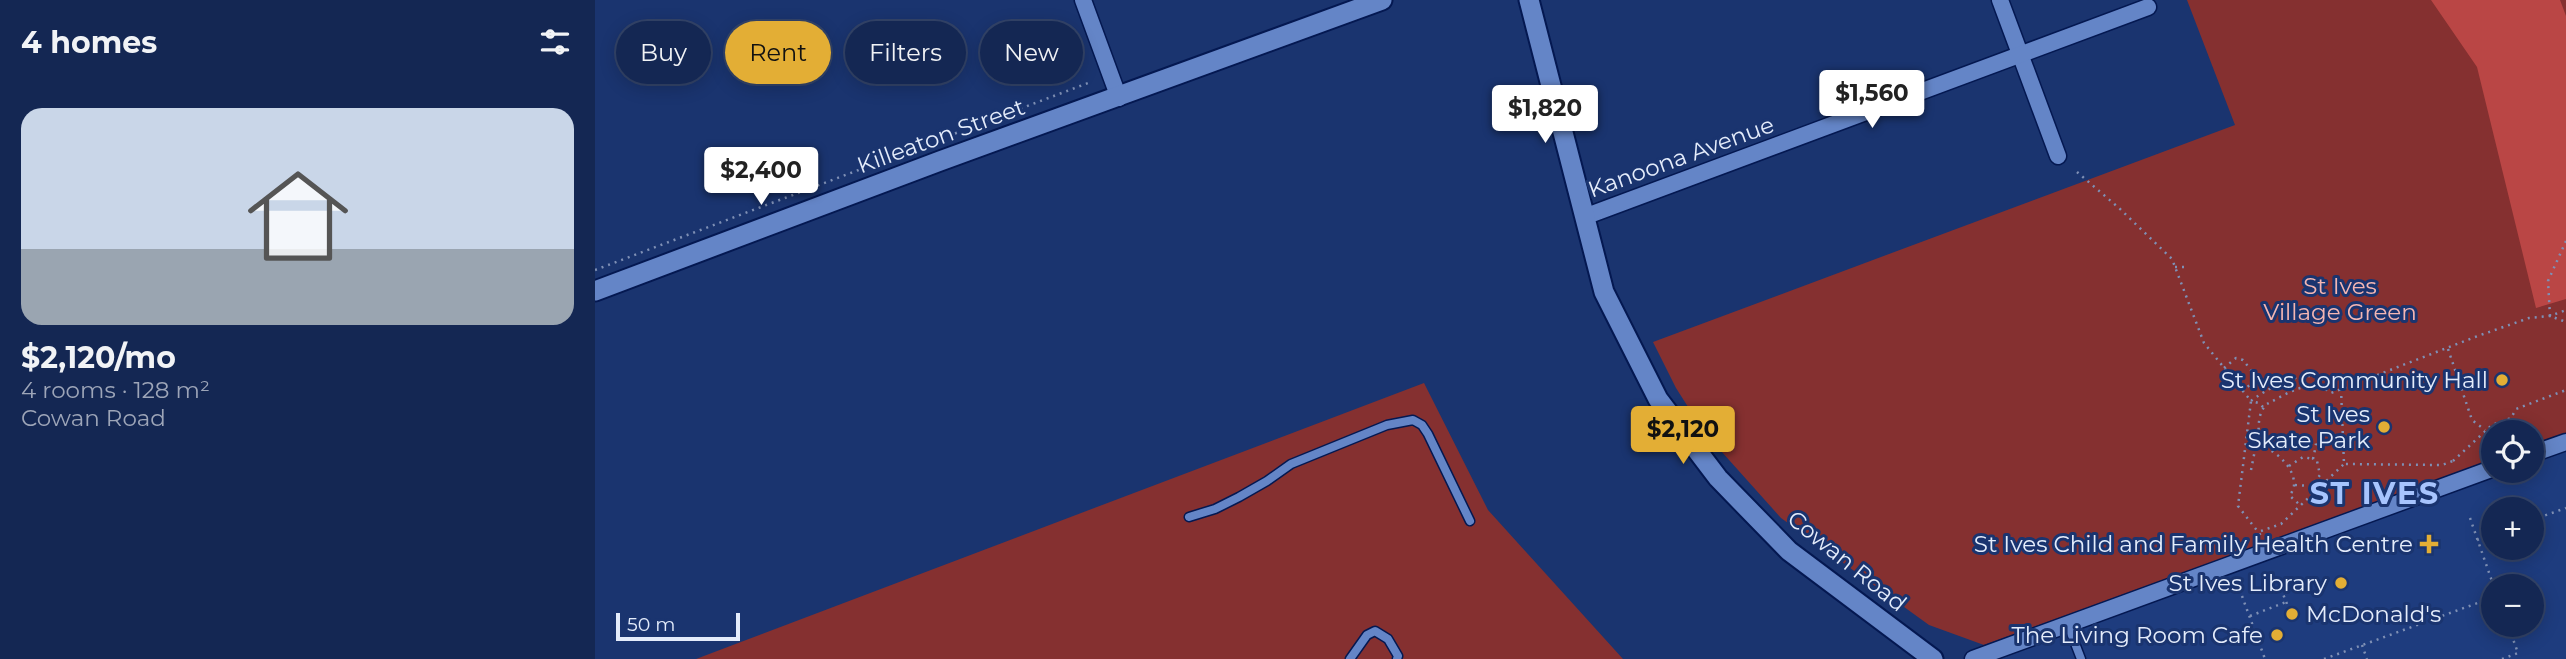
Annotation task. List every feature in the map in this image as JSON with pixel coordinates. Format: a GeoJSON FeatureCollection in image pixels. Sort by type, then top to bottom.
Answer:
{"type":"FeatureCollection","features":[{"type":"Feature","properties":{"kind":"main road","name":"Cowan Road"},"geometry":{"type":"LineString","coordinates":[[1529,0],[1604,292],[1658,399],[1718,478],[1789,551],[1933,659]]}},
{"type":"Feature","properties":{"kind":"main road","name":"Killeaton Street"},"geometry":{"type":"LineString","coordinates":[[595,291],[940,161],[1119,98],[1379,1]]}},
{"type":"Feature","properties":{"kind":"street"},"geometry":{"type":"LineString","coordinates":[[1083,0],[1119,98]]}},
{"type":"Feature","properties":{"kind":"street"},"geometry":{"type":"LineString","coordinates":[[2000,0],[2059,156]]}},
{"type":"Feature","properties":{"kind":"street","name":"Kanoona Avenue"},"geometry":{"type":"LineString","coordinates":[[1584,217],[2148,6]]}},
{"type":"Feature","properties":{"kind":"street"},"geometry":{"type":"LineString","coordinates":[[2544,450],[2564,444]]}},
{"type":"Feature","properties":{"kind":"street"},"geometry":{"type":"LineString","coordinates":[[1973,659],[2481,473]]}},
{"type":"Feature","properties":{"kind":"lane"},"geometry":{"type":"LineString","coordinates":[[1189,517],[1215,509],[1239,497],[1298,460],[1387,425],[1413,420],[1422,425],[1428,434],[1470,521]]}},
{"type":"Feature","properties":{"kind":"lane"},"geometry":{"type":"LineString","coordinates":[[2068,625],[2081,659]]}},
{"type":"Feature","properties":{"kind":"lane"},"geometry":{"type":"LineString","coordinates":[[1350,659],[1367,635],[1375,631],[1388,639],[1398,656],[1397,659]]}},
{"type":"Feature","properties":{"kind":"path"},"geometry":{"type":"LineString","coordinates":[[595,270],[1088,83]]}},
{"type":"Feature","properties":{"kind":"path"},"geometry":{"type":"LineString","coordinates":[[2077,172],[2172,259],[2204,343],[2251,401],[2263,407]]}},
{"type":"Feature","properties":{"kind":"path"},"geometry":{"type":"LineString","coordinates":[[2550,316],[2548,281],[2566,241]]}},
{"type":"Feature","properties":{"kind":"path"},"geometry":{"type":"LineString","coordinates":[[2175,268],[2188,267]]}},
{"type":"Feature","properties":{"kind":"path"},"geometry":{"type":"LineString","coordinates":[[2251,470],[2255,450],[2259,445],[2259,418],[2263,407],[2309,385],[2327,389],[2331,393],[2529,318],[2550,316],[2566,310]]}},
{"type":"Feature","properties":{"kind":"path"},"geometry":{"type":"LineString","coordinates":[[2550,316],[2566,322]]}},
{"type":"Feature","properties":{"kind":"path"},"geometry":{"type":"LineString","coordinates":[[2448,349],[2472,420],[2481,426]]}},
{"type":"Feature","properties":{"kind":"path"},"geometry":{"type":"LineString","coordinates":[[2224,368],[2236,358],[2243,360],[2266,389]]}},
{"type":"Feature","properties":{"kind":"path"},"geometry":{"type":"LineString","coordinates":[[2265,542],[2238,506],[2251,401],[2266,389],[2306,376],[2341,388]]}},
{"type":"Feature","properties":{"kind":"path"},"geometry":{"type":"LineString","coordinates":[[2242,391],[2258,379]]}},
{"type":"Feature","properties":{"kind":"path"},"geometry":{"type":"LineString","coordinates":[[2341,388],[2344,464]]}},
{"type":"Feature","properties":{"kind":"path"},"geometry":{"type":"LineString","coordinates":[[2505,420],[2511,418],[2516,409],[2566,390]]}},
{"type":"Feature","properties":{"kind":"path"},"geometry":{"type":"LineString","coordinates":[[2259,532],[2281,524],[2344,464],[2442,465],[2453,461],[2481,435]]}},
{"type":"Feature","properties":{"kind":"path"},"geometry":{"type":"LineString","coordinates":[[2313,459],[2315,440]]}},
{"type":"Feature","properties":{"kind":"path"},"geometry":{"type":"LineString","coordinates":[[2259,445],[2267,448],[2289,466],[2295,485],[2290,496],[2300,505]]}},
{"type":"Feature","properties":{"kind":"path"},"geometry":{"type":"LineString","coordinates":[[2289,466],[2303,457],[2317,461],[2317,481],[2311,486],[2295,485]]}},
{"type":"Feature","properties":{"kind":"path"},"geometry":{"type":"LineString","coordinates":[[2453,461],[2457,471]]}},
{"type":"Feature","properties":{"kind":"path"},"geometry":{"type":"LineString","coordinates":[[2544,516],[2566,508]]}},
{"type":"Feature","properties":{"kind":"path"},"geometry":{"type":"LineString","coordinates":[[2470,518],[2489,574]]}},
{"type":"Feature","properties":{"kind":"path"},"geometry":{"type":"LineString","coordinates":[[2477,541],[2481,539]]}},
{"type":"Feature","properties":{"kind":"path"},"geometry":{"type":"LineString","coordinates":[[2250,616],[2287,603],[2281,589]]}},
{"type":"Feature","properties":{"kind":"path"},"geometry":{"type":"LineString","coordinates":[[2242,596],[2265,659]]}},
{"type":"Feature","properties":{"kind":"path"},"geometry":{"type":"LineString","coordinates":[[2324,659],[2481,602]]}},
{"type":"Feature","properties":{"kind":"path"},"geometry":{"type":"LineString","coordinates":[[2502,659],[2518,653],[2512,637]]}},
{"type":"Feature","properties":{"kind":"path"},"geometry":{"type":"LineString","coordinates":[[2361,645],[2367,659]]}},
{"type":"Feature","properties":{"kind":"shaded area"},"geometry":{"type":"Polygon","coordinates":[[[2431,0],[2560,0],[2566,16],[2566,299],[2536,308],[2477,67],[2431,0]]]}},
{"type":"Feature","properties":{"kind":"shaded area"},"geometry":{"type":"Polygon","coordinates":[[[2566,433],[2566,659],[1984,659],[1984,645],[2481,464],[2481,483],[2544,483],[2544,441],[2566,433]]]}},
{"type":"Feature","properties":{"kind":"green space","name":"St Ives Village Green"},"geometry":{"type":"Polygon","coordinates":[[[2187,0],[2566,0],[2566,433],[2544,441],[2544,420],[2481,420],[2481,464],[1984,645],[1929,625],[1781,518],[1704,432],[1676,388],[1653,342],[2235,125],[2187,0]]]}},
{"type":"Feature","properties":{"kind":"green space"},"geometry":{"type":"Polygon","coordinates":[[[1424,383],[1488,510],[1623,659],[696,659],[1424,383]]]}},
{"type":"Feature","properties":{"kind":"place","name":"St Ives Community Hall"},"geometry":{"type":"Point","coordinates":[2502,380]}},
{"type":"Feature","properties":{"kind":"place","name":"St Ives Skate Park"},"geometry":{"type":"Point","coordinates":[2384,427]}},
{"type":"Feature","properties":{"kind":"place","name":"St Ives Child and Family Health Centre"},"geometry":{"type":"Point","coordinates":[2429,544]}},
{"type":"Feature","properties":{"kind":"place","name":"St Ives Library"},"geometry":{"type":"Point","coordinates":[2341,583]}},
{"type":"Feature","properties":{"kind":"place","name":"McDonald's"},"geometry":{"type":"Point","coordinates":[2292,614]}},
{"type":"Feature","properties":{"kind":"place","name":"The Living Room Cafe"},"geometry":{"type":"Point","coordinates":[2277,635]}},
{"type":"Feature","properties":{"kind":"district","name":"ST IVES"},"geometry":{"type":"Point","coordinates":[2375,493]}}]}
